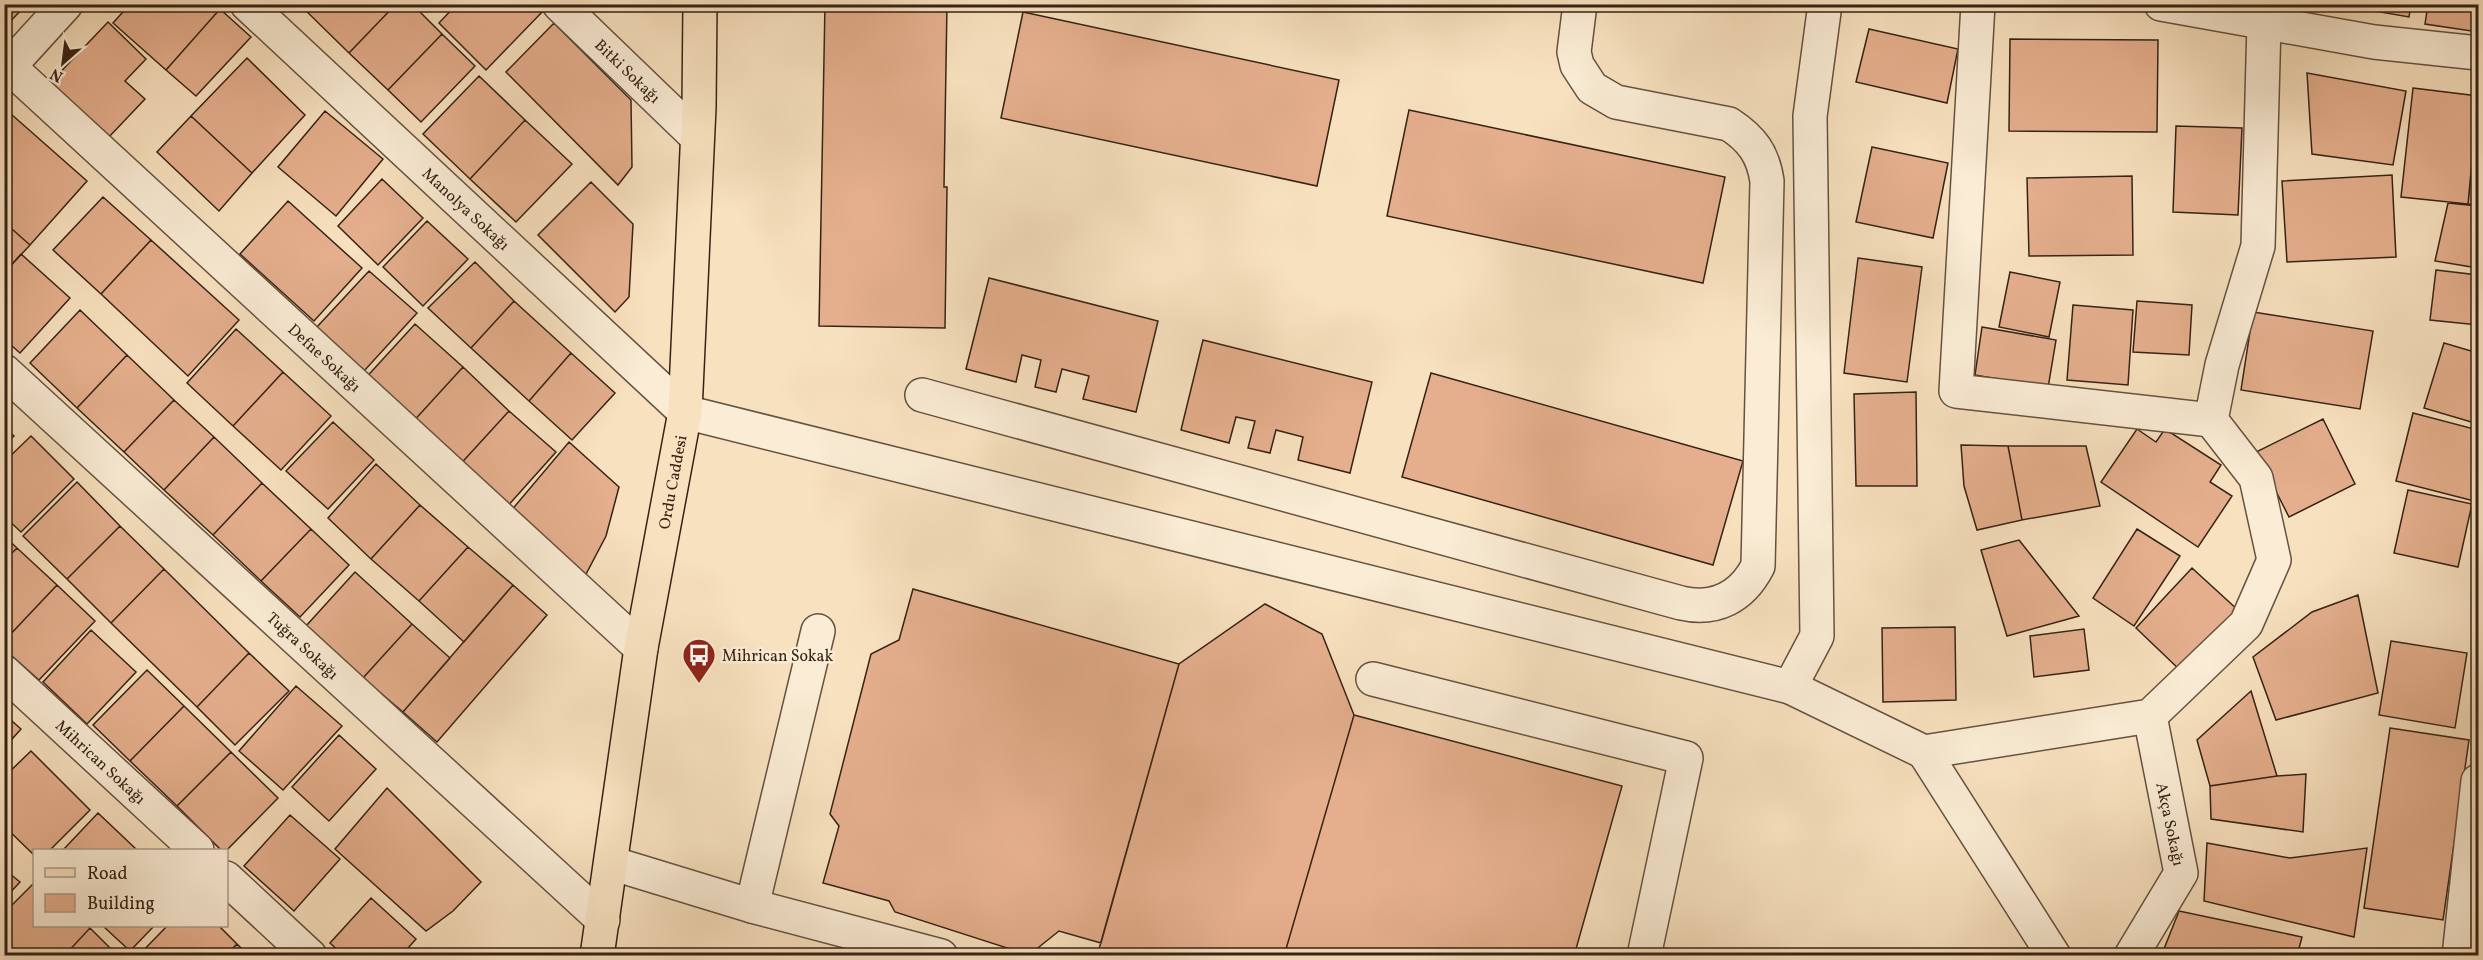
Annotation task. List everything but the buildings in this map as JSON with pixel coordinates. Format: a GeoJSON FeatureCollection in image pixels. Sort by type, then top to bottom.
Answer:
{"type":"FeatureCollection","features":[{"type":"Feature","properties":{"kind":"main road","name":"Ordu Caddesi"},"geometry":{"type":"LineString","coordinates":[[597,956],[641,648],[685,412],[698,137],[700,4]]}},
{"type":"Feature","properties":{"kind":"street"},"geometry":{"type":"LineString","coordinates":[[6,67],[66,4]]}},
{"type":"Feature","properties":{"kind":"street","name":"Manolya Sokağı"},"geometry":{"type":"LineString","coordinates":[[247,4],[685,412]]}},
{"type":"Feature","properties":{"kind":"street","name":"Bitki Sokağı"},"geometry":{"type":"LineString","coordinates":[[559,4],[698,137]]}},
{"type":"Feature","properties":{"kind":"street"},"geometry":{"type":"LineString","coordinates":[[922,395],[1688,605],[1708,606],[1722,603],[1737,594],[1750,582],[1758,566],[1767,181],[1764,163],[1756,147],[1744,134],[1729,124],[1616,102],[1592,88],[1580,71],[1574,52],[1580,4]]}},
{"type":"Feature","properties":{"kind":"street"},"geometry":{"type":"LineString","coordinates":[[1790,687],[1817,636],[1810,116],[1825,4]]}},
{"type":"Feature","properties":{"kind":"street"},"geometry":{"type":"LineString","coordinates":[[1924,752],[2150,716],[2246,624],[2274,560],[2256,478],[2211,420],[1956,391],[1978,4]]}},
{"type":"Feature","properties":{"kind":"street"},"geometry":{"type":"LineString","coordinates":[[2161,4],[2374,42],[2478,53]]}},
{"type":"Feature","properties":{"kind":"street"},"geometry":{"type":"LineString","coordinates":[[2211,420],[2222,365],[2258,246],[2264,23]]}},
{"type":"Feature","properties":{"kind":"street","name":"Defne Sokağı"},"geometry":{"type":"LineString","coordinates":[[6,67],[641,648]]}},
{"type":"Feature","properties":{"kind":"street","name":"Tuğra Sokağı"},"geometry":{"type":"LineString","coordinates":[[4,371],[603,920]]}},
{"type":"Feature","properties":{"kind":"street"},"geometry":{"type":"LineString","coordinates":[[685,412],[1790,687],[1924,752],[2054,956]]}},
{"type":"Feature","properties":{"kind":"street"},"geometry":{"type":"LineString","coordinates":[[753,906],[818,631]]}},
{"type":"Feature","properties":{"kind":"street","name":"Mihrican Sokağı"},"geometry":{"type":"LineString","coordinates":[[4,672],[196,849]]}},
{"type":"Feature","properties":{"kind":"street"},"geometry":{"type":"LineString","coordinates":[[1373,679],[1686,758],[1644,956]]}},
{"type":"Feature","properties":{"kind":"street","name":"Akça Sokağı"},"geometry":{"type":"LineString","coordinates":[[2131,956],[2181,873],[2150,716]]}},
{"type":"Feature","properties":{"kind":"street"},"geometry":{"type":"LineString","coordinates":[[2459,956],[2478,781]]}},
{"type":"Feature","properties":{"kind":"street"},"geometry":{"type":"LineString","coordinates":[[611,863],[753,906],[941,956]]}},
{"type":"Feature","properties":{"kind":"street"},"geometry":{"type":"LineString","coordinates":[[228,880],[310,956]]}},
{"type":"Feature","properties":{"kind":"place","name":"Mihrican Sokak"},"geometry":{"type":"Point","coordinates":[699,684]}}]}
